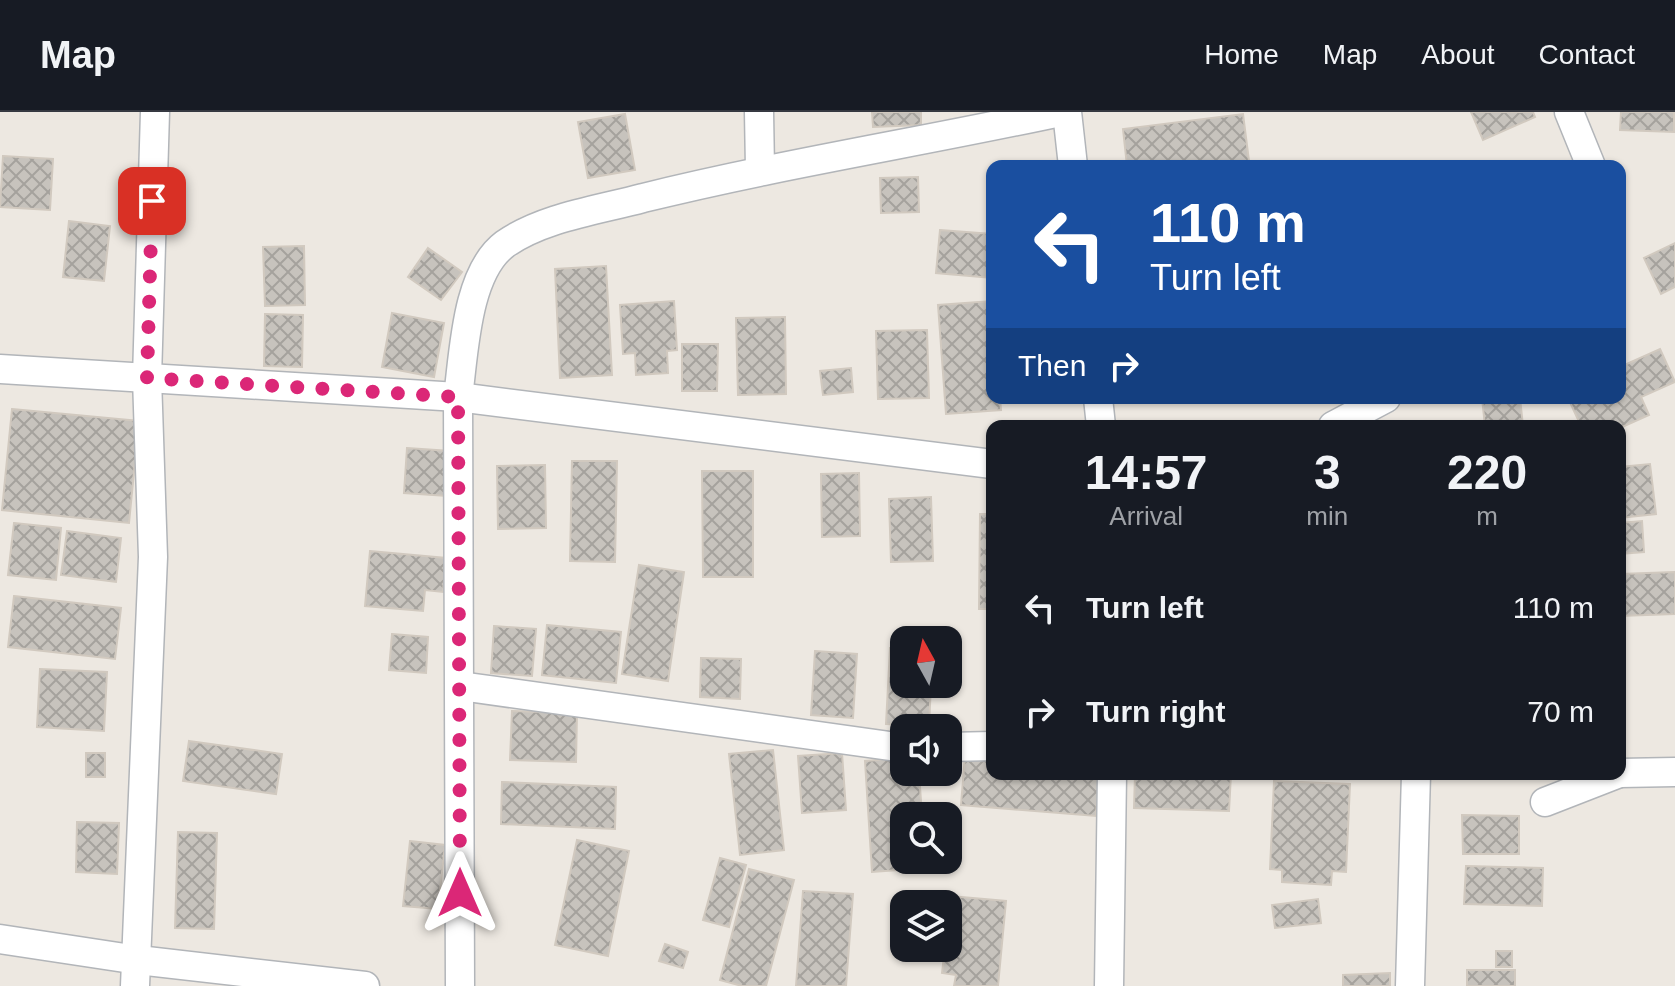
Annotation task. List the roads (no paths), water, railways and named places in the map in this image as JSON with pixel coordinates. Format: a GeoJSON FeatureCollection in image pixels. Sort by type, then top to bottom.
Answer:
{"type":"FeatureCollection","features":[{"type":"Feature","properties":{"kind":"street"},"geometry":{"type":"LineString","coordinates":[[136,973],[143,733],[153,557],[147,378],[155,112]]}},
{"type":"Feature","properties":{"kind":"street"},"geometry":{"type":"LineString","coordinates":[[759,112],[760,169]]}},
{"type":"Feature","properties":{"kind":"street"},"geometry":{"type":"LineString","coordinates":[[460,986],[458,397],[466,333],[478,279],[504,245],[558,220],[760,169],[954,135],[1060,112]]}},
{"type":"Feature","properties":{"kind":"street"},"geometry":{"type":"LineString","coordinates":[[1067,112],[1072,160]]}},
{"type":"Feature","properties":{"kind":"street"},"geometry":{"type":"LineString","coordinates":[[1569,112],[1589,160]]}},
{"type":"Feature","properties":{"kind":"street"},"geometry":{"type":"LineString","coordinates":[[0,369],[458,397],[986,463]]}},
{"type":"Feature","properties":{"kind":"street"},"geometry":{"type":"LineString","coordinates":[[1350,420],[1376,404]]}},
{"type":"Feature","properties":{"kind":"street"},"geometry":{"type":"LineString","coordinates":[[460,686],[890,746]]}},
{"type":"Feature","properties":{"kind":"street"},"geometry":{"type":"LineString","coordinates":[[962,747],[986,746]]}},
{"type":"Feature","properties":{"kind":"street"},"geometry":{"type":"LineString","coordinates":[[1626,773],[1675,772]]}},
{"type":"Feature","properties":{"kind":"street"},"geometry":{"type":"LineString","coordinates":[[1109,986],[1112,780]]}},
{"type":"Feature","properties":{"kind":"street"},"geometry":{"type":"LineString","coordinates":[[1410,986],[1416,780]]}},
{"type":"Feature","properties":{"kind":"street"},"geometry":{"type":"LineString","coordinates":[[1545,802],[1600,780]]}},
{"type":"Feature","properties":{"kind":"street"},"geometry":{"type":"LineString","coordinates":[[0,939],[136,973],[365,986]]}}]}
